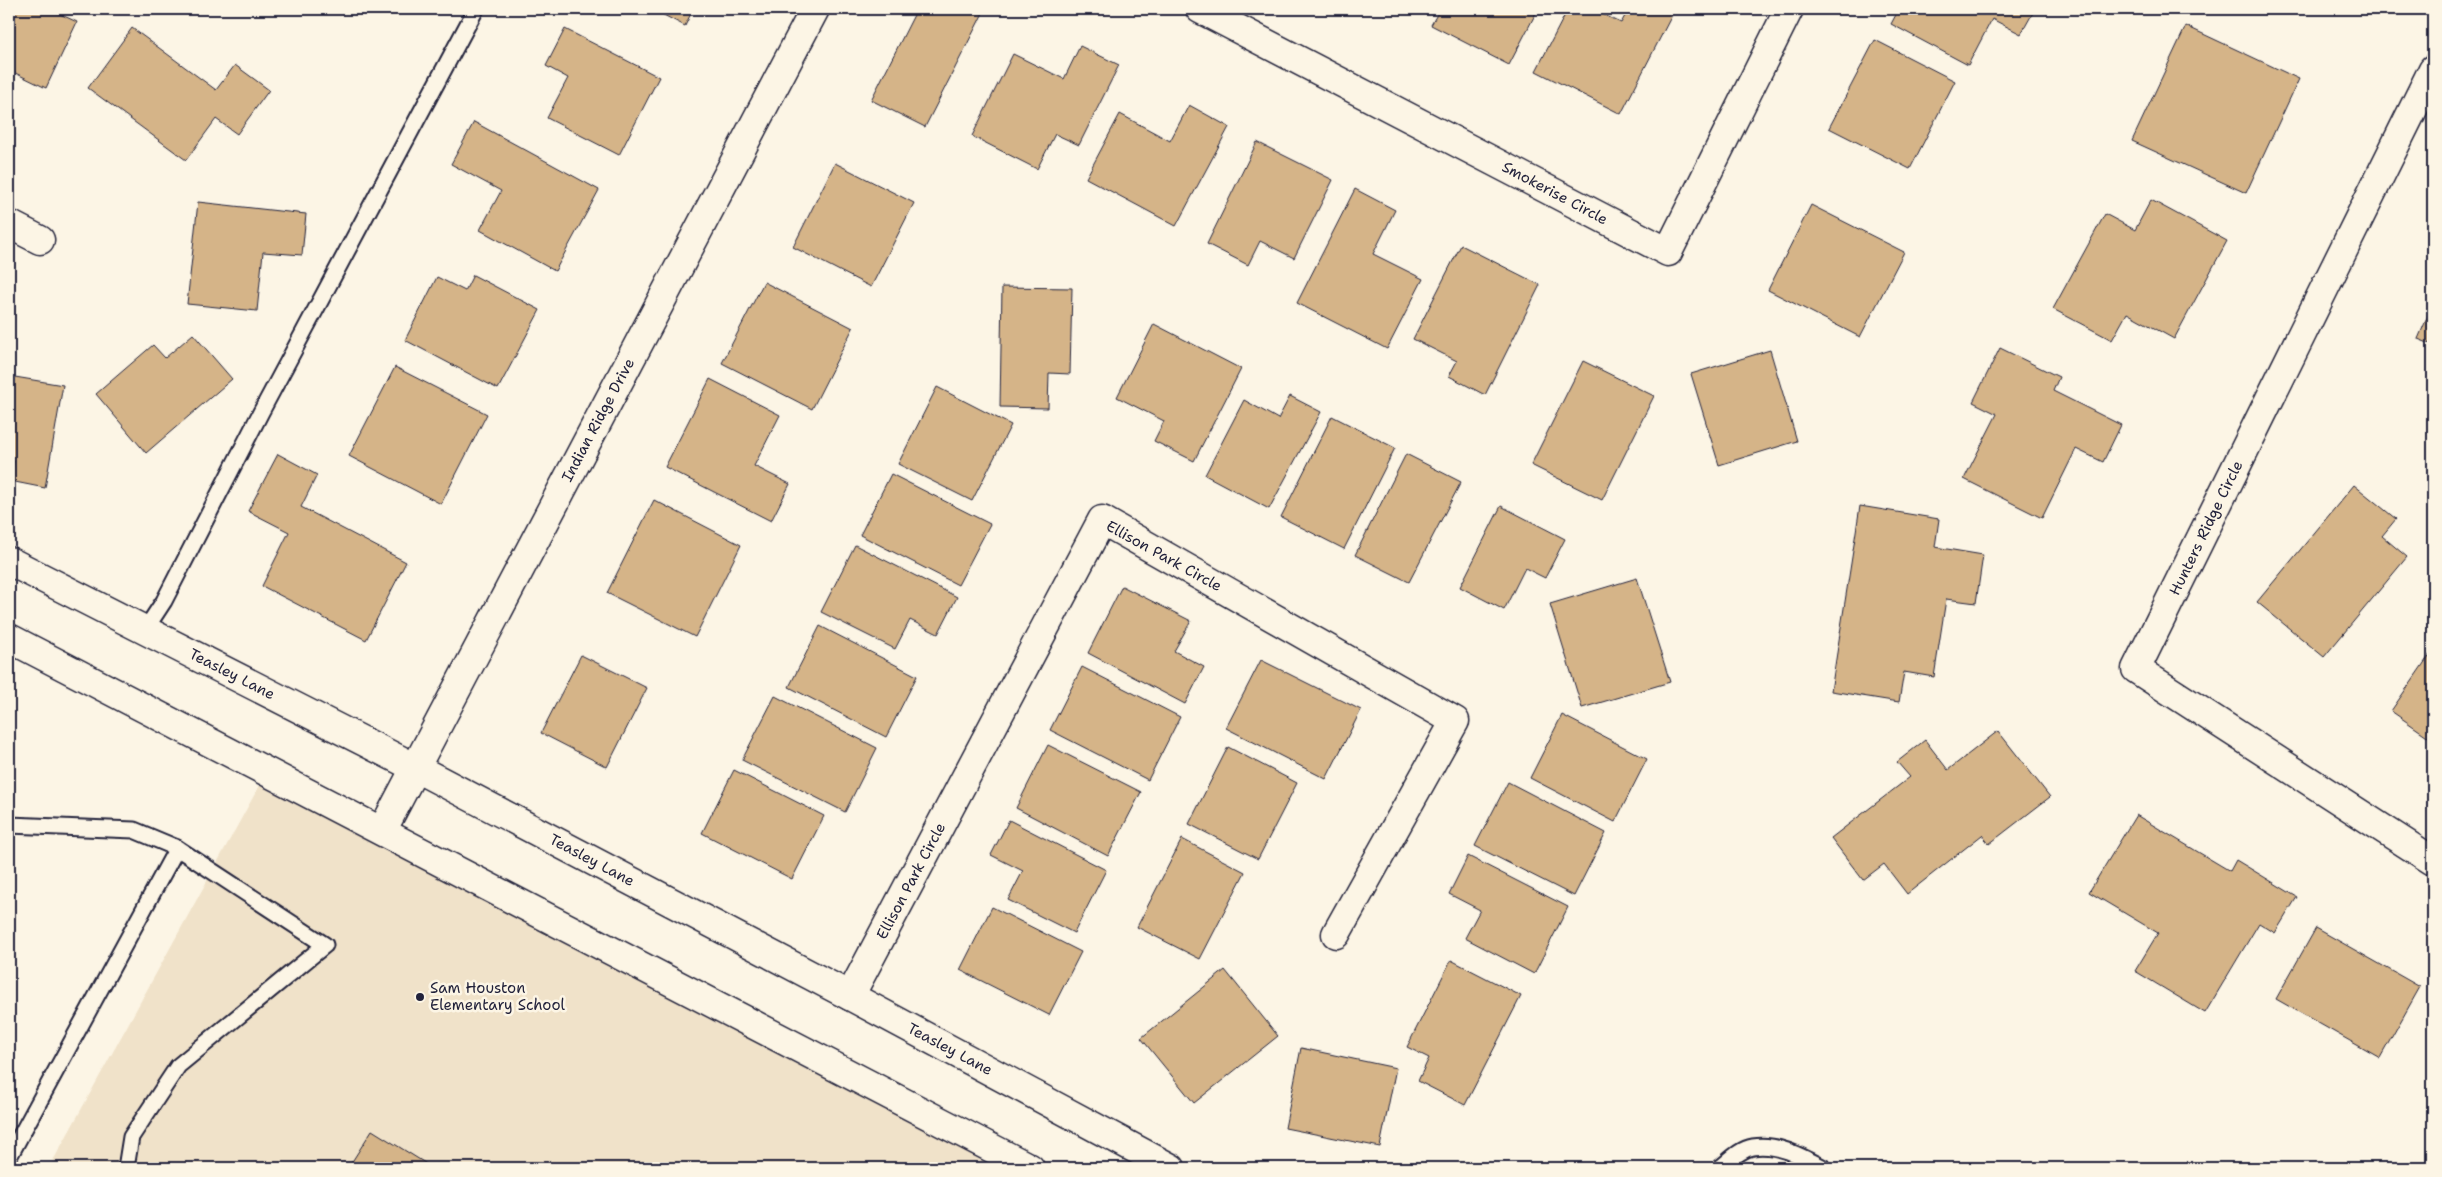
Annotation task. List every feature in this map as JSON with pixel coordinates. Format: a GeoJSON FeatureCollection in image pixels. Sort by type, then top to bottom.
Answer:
{"type":"FeatureCollection","features":[{"type":"Feature","properties":{"kind":"street","name":"Indian Ridge Drive"},"geometry":{"type":"LineString","coordinates":[[382,831],[414,767],[815,9]]}},
{"type":"Feature","properties":{"kind":"street","name":"Smokerise Circle"},"geometry":{"type":"LineString","coordinates":[[1200,9],[1668,252],[1789,9]]}},
{"type":"Feature","properties":{"kind":"street","name":"Hunters Ridge Circle"},"geometry":{"type":"LineString","coordinates":[[2433,69],[2136,668],[2433,861]]}},
{"type":"Feature","properties":{"kind":"street"},"geometry":{"type":"LineString","coordinates":[[9,224],[40,240]]}},
{"type":"Feature","properties":{"kind":"street","name":"Ellison Park Circle"},"geometry":{"type":"LineString","coordinates":[[850,996],[1102,520],[1455,721],[1336,934]]}},
{"type":"Feature","properties":{"kind":"street","name":"Teasley Lane"},"geometry":{"type":"LineString","coordinates":[[9,561],[414,767],[850,996],[1159,1165]]}},
{"type":"Feature","properties":{"kind":"street"},"geometry":{"type":"LineString","coordinates":[[9,638],[1030,1168]]}},
{"type":"Feature","properties":{"kind":"lane"},"geometry":{"type":"LineString","coordinates":[[145,630],[164,601],[261,412],[476,9]]}},
{"type":"Feature","properties":{"kind":"lane"},"geometry":{"type":"LineString","coordinates":[[9,825],[134,830],[177,848],[325,945],[178,1066],[131,1137],[126,1168]]}},
{"type":"Feature","properties":{"kind":"lane"},"geometry":{"type":"LineString","coordinates":[[9,1157],[177,848]]}},
{"type":"Feature","properties":{"kind":"lane"},"geometry":{"type":"LineString","coordinates":[[1720,1168],[1736,1154],[1752,1147],[1789,1150],[1824,1168]]}},
{"type":"Feature","properties":{"kind":"shaded area","name":"Sam Houston Elementary School"},"geometry":{"type":"Polygon","coordinates":[[[267,772],[1025,1168],[49,1168],[267,772]]]}},
{"type":"Feature","properties":{"kind":"building"},"geometry":{"type":"Polygon","coordinates":[[[9,9],[49,9],[77,22],[46,88],[9,70],[9,9]]]}},
{"type":"Feature","properties":{"kind":"building"},"geometry":{"type":"Polygon","coordinates":[[[652,9],[693,9],[685,26],[652,9]]]}},
{"type":"Feature","properties":{"kind":"building"},"geometry":{"type":"Polygon","coordinates":[[[917,9],[985,9],[925,127],[871,100],[917,9]]]}},
{"type":"Feature","properties":{"kind":"building"},"geometry":{"type":"Polygon","coordinates":[[[1440,9],[1538,9],[1509,65],[1431,25],[1440,9]]]}},
{"type":"Feature","properties":{"kind":"building"},"geometry":{"type":"Polygon","coordinates":[[[1568,9],[1592,9],[1621,23],[1629,9],[1665,9],[1673,13],[1621,114],[1536,71],[1568,9]]]}},
{"type":"Feature","properties":{"kind":"building"},"geometry":{"type":"Polygon","coordinates":[[[1899,9],[2035,9],[2021,34],[1992,19],[1968,65],[1891,24],[1899,9]]]}},
{"type":"Feature","properties":{"kind":"building"},"geometry":{"type":"Polygon","coordinates":[[[2186,26],[2299,79],[2246,193],[2132,141],[2186,26]]]}},
{"type":"Feature","properties":{"kind":"building"},"geometry":{"type":"Polygon","coordinates":[[[132,28],[216,90],[235,65],[269,90],[237,134],[216,119],[186,160],[88,88],[132,28]]]}},
{"type":"Feature","properties":{"kind":"building"},"geometry":{"type":"Polygon","coordinates":[[[565,29],[659,77],[619,155],[547,118],[568,78],[546,66],[565,29]]]}},
{"type":"Feature","properties":{"kind":"building"},"geometry":{"type":"Polygon","coordinates":[[[1875,40],[1955,81],[1910,169],[1829,128],[1875,40]]]}},
{"type":"Feature","properties":{"kind":"building"},"geometry":{"type":"Polygon","coordinates":[[[1080,46],[1119,65],[1079,145],[1055,134],[1037,169],[972,136],[1013,54],[1064,79],[1080,46]]]}},
{"type":"Feature","properties":{"kind":"building"},"geometry":{"type":"Polygon","coordinates":[[[1189,105],[1229,127],[1176,226],[1086,178],[1120,114],[1170,141],[1189,105]]]}},
{"type":"Feature","properties":{"kind":"building"},"geometry":{"type":"Polygon","coordinates":[[[474,122],[599,190],[555,271],[480,230],[501,191],[451,164],[474,122]]]}},
{"type":"Feature","properties":{"kind":"building"},"geometry":{"type":"Polygon","coordinates":[[[1257,142],[1333,180],[1294,258],[1260,241],[1248,265],[1207,244],[1257,142]]]}},
{"type":"Feature","properties":{"kind":"building"},"geometry":{"type":"Polygon","coordinates":[[[835,163],[914,203],[871,287],[793,247],[835,163]]]}},
{"type":"Feature","properties":{"kind":"building"},"geometry":{"type":"Polygon","coordinates":[[[1355,189],[1395,210],[1373,254],[1423,279],[1387,349],[1297,303],[1355,189]]]}},
{"type":"Feature","properties":{"kind":"building"},"geometry":{"type":"Polygon","coordinates":[[[2151,200],[2227,241],[2174,339],[2127,313],[2112,340],[2053,309],[2105,214],[2135,230],[2151,200]]]}},
{"type":"Feature","properties":{"kind":"building"},"geometry":{"type":"Polygon","coordinates":[[[198,202],[306,214],[302,255],[263,252],[257,311],[187,304],[198,202]]]}},
{"type":"Feature","properties":{"kind":"building"},"geometry":{"type":"Polygon","coordinates":[[[1811,205],[1904,252],[1860,337],[1768,290],[1811,205]]]}},
{"type":"Feature","properties":{"kind":"building"},"geometry":{"type":"Polygon","coordinates":[[[1461,245],[1540,285],[1485,395],[1449,376],[1457,361],[1413,339],[1461,245]]]}},
{"type":"Feature","properties":{"kind":"building"},"geometry":{"type":"Polygon","coordinates":[[[473,275],[540,310],[498,389],[405,340],[437,277],[465,291],[473,275]]]}},
{"type":"Feature","properties":{"kind":"building"},"geometry":{"type":"Polygon","coordinates":[[[764,282],[853,328],[812,409],[722,363],[764,282]]]}},
{"type":"Feature","properties":{"kind":"building"},"geometry":{"type":"Polygon","coordinates":[[[1002,287],[1072,288],[1070,374],[1049,373],[1048,408],[1000,407],[1002,287]]]}},
{"type":"Feature","properties":{"kind":"building"},"geometry":{"type":"Polygon","coordinates":[[[2433,304],[2433,345],[2418,339],[2433,304]]]}},
{"type":"Feature","properties":{"kind":"building"},"geometry":{"type":"Polygon","coordinates":[[[1154,324],[1241,369],[1194,461],[1154,441],[1164,421],[1117,397],[1154,324]]]}},
{"type":"Feature","properties":{"kind":"building"},"geometry":{"type":"Polygon","coordinates":[[[193,334],[232,379],[146,453],[96,394],[153,345],[165,358],[193,334]]]}},
{"type":"Feature","properties":{"kind":"building"},"geometry":{"type":"Polygon","coordinates":[[[2000,348],[2059,377],[2053,391],[2121,425],[2103,462],[2076,449],[2042,518],[1964,479],[1997,414],[1973,402],[2000,348]]]}},
{"type":"Feature","properties":{"kind":"building"},"geometry":{"type":"Polygon","coordinates":[[[1770,350],[1797,441],[1719,465],[1691,374],[1770,350]]]}},
{"type":"Feature","properties":{"kind":"building"},"geometry":{"type":"Polygon","coordinates":[[[1583,361],[1654,396],[1602,500],[1531,465],[1583,361]]]}},
{"type":"Feature","properties":{"kind":"building"},"geometry":{"type":"Polygon","coordinates":[[[395,367],[487,414],[441,504],[349,456],[395,367]]]}},
{"type":"Feature","properties":{"kind":"building"},"geometry":{"type":"Polygon","coordinates":[[[9,376],[63,385],[45,488],[10,481],[14,461],[9,460],[9,376]]]}},
{"type":"Feature","properties":{"kind":"building"},"geometry":{"type":"Polygon","coordinates":[[[710,379],[780,415],[754,466],[790,484],[771,521],[665,467],[710,379]]]}},
{"type":"Feature","properties":{"kind":"building"},"geometry":{"type":"Polygon","coordinates":[[[937,387],[1011,425],[972,501],[898,464],[937,387]]]}},
{"type":"Feature","properties":{"kind":"building"},"geometry":{"type":"Polygon","coordinates":[[[1290,396],[1321,412],[1269,509],[1205,475],[1244,400],[1278,419],[1290,396]]]}},
{"type":"Feature","properties":{"kind":"building"},"geometry":{"type":"Polygon","coordinates":[[[1332,416],[1395,448],[1344,549],[1281,517],[1332,416]]]}},
{"type":"Feature","properties":{"kind":"building"},"geometry":{"type":"Polygon","coordinates":[[[278,454],[317,475],[301,507],[406,562],[366,640],[262,586],[289,532],[248,511],[278,454]]]}},
{"type":"Feature","properties":{"kind":"building"},"geometry":{"type":"Polygon","coordinates":[[[1406,454],[1461,482],[1409,582],[1355,555],[1406,454]]]}},
{"type":"Feature","properties":{"kind":"building"},"geometry":{"type":"Polygon","coordinates":[[[891,474],[990,524],[958,585],[860,535],[891,474]]]}},
{"type":"Feature","properties":{"kind":"building"},"geometry":{"type":"Polygon","coordinates":[[[2354,485],[2396,519],[2382,536],[2407,557],[2324,657],[2257,602],[2354,485]]]}},
{"type":"Feature","properties":{"kind":"building"},"geometry":{"type":"Polygon","coordinates":[[[654,500],[741,545],[695,637],[607,593],[654,500]]]}},
{"type":"Feature","properties":{"kind":"building"},"geometry":{"type":"Polygon","coordinates":[[[1501,506],[1565,539],[1545,578],[1525,568],[1504,610],[1460,587],[1501,506]]]}},
{"type":"Feature","properties":{"kind":"building"},"geometry":{"type":"Polygon","coordinates":[[[1860,506],[1939,519],[1935,547],[1983,555],[1976,603],[1946,599],[1934,677],[1904,672],[1899,702],[1831,691],[1860,506]]]}},
{"type":"Feature","properties":{"kind":"building"},"geometry":{"type":"Polygon","coordinates":[[[855,545],[957,597],[938,634],[910,620],[895,649],[821,612],[855,545]]]}},
{"type":"Feature","properties":{"kind":"building"},"geometry":{"type":"Polygon","coordinates":[[[1637,578],[1670,682],[1582,708],[1550,604],[1637,578]]]}},
{"type":"Feature","properties":{"kind":"building"},"geometry":{"type":"Polygon","coordinates":[[[1122,586],[1191,621],[1174,651],[1204,667],[1185,704],[1088,653],[1122,586]]]}},
{"type":"Feature","properties":{"kind":"building"},"geometry":{"type":"Polygon","coordinates":[[[820,626],[917,676],[886,737],[789,687],[820,626]]]}},
{"type":"Feature","properties":{"kind":"building"},"geometry":{"type":"Polygon","coordinates":[[[2433,650],[2433,740],[2391,711],[2433,650]]]}},
{"type":"Feature","properties":{"kind":"building"},"geometry":{"type":"Polygon","coordinates":[[[581,655],[647,688],[607,767],[541,733],[581,655]]]}},
{"type":"Feature","properties":{"kind":"building"},"geometry":{"type":"Polygon","coordinates":[[[1261,660],[1361,710],[1326,779],[1226,728],[1261,660]]]}},
{"type":"Feature","properties":{"kind":"building"},"geometry":{"type":"Polygon","coordinates":[[[1082,667],[1180,717],[1148,780],[1050,730],[1082,667]]]}},
{"type":"Feature","properties":{"kind":"building"},"geometry":{"type":"Polygon","coordinates":[[[775,696],[877,748],[845,812],[742,760],[775,696]]]}},
{"type":"Feature","properties":{"kind":"building"},"geometry":{"type":"Polygon","coordinates":[[[1562,715],[1647,759],[1615,822],[1530,778],[1562,715]]]}},
{"type":"Feature","properties":{"kind":"building"},"geometry":{"type":"Polygon","coordinates":[[[1998,731],[2050,797],[1989,844],[1982,835],[1907,894],[1884,864],[1863,880],[1831,838],[1910,777],[1897,762],[1925,740],[1948,770],[1998,731]]]}},
{"type":"Feature","properties":{"kind":"building"},"geometry":{"type":"Polygon","coordinates":[[[1048,745],[1141,792],[1108,856],[1016,808],[1048,745]]]}},
{"type":"Feature","properties":{"kind":"building"},"geometry":{"type":"Polygon","coordinates":[[[1228,747],[1297,783],[1258,859],[1189,824],[1228,747]]]}},
{"type":"Feature","properties":{"kind":"building"},"geometry":{"type":"Polygon","coordinates":[[[734,770],[824,816],[792,879],[702,833],[734,770]]]}},
{"type":"Feature","properties":{"kind":"building"},"geometry":{"type":"Polygon","coordinates":[[[1508,782],[1606,833],[1574,896],[1475,846],[1508,782]]]}},
{"type":"Feature","properties":{"kind":"building"},"geometry":{"type":"Polygon","coordinates":[[[2136,815],[2230,871],[2236,860],[2297,897],[2275,933],[2259,923],[2205,1013],[2135,971],[2158,933],[2089,892],[2136,815]]]}},
{"type":"Feature","properties":{"kind":"building"},"geometry":{"type":"Polygon","coordinates":[[[1009,820],[1106,870],[1074,933],[1008,900],[1023,871],[991,855],[1009,820]]]}},
{"type":"Feature","properties":{"kind":"building"},"geometry":{"type":"Polygon","coordinates":[[[1182,839],[1245,872],[1200,959],[1137,927],[1182,839]]]}},
{"type":"Feature","properties":{"kind":"building"},"geometry":{"type":"Polygon","coordinates":[[[1468,856],[1568,907],[1534,974],[1465,938],[1480,910],[1449,894],[1468,856]]]}},
{"type":"Feature","properties":{"kind":"building"},"geometry":{"type":"Polygon","coordinates":[[[992,907],[1081,952],[1049,1015],[960,970],[992,907]]]}},
{"type":"Feature","properties":{"kind":"building"},"geometry":{"type":"Polygon","coordinates":[[[2316,928],[2420,987],[2380,1058],[2276,999],[2316,928]]]}},
{"type":"Feature","properties":{"kind":"building"},"geometry":{"type":"Polygon","coordinates":[[[1451,960],[1521,996],[1465,1105],[1418,1081],[1429,1058],[1407,1047],[1451,960]]]}},
{"type":"Feature","properties":{"kind":"building"},"geometry":{"type":"Polygon","coordinates":[[[1225,970],[1278,1036],[1194,1103],[1141,1038],[1225,970]]]}},
{"type":"Feature","properties":{"kind":"building"},"geometry":{"type":"Polygon","coordinates":[[[1301,1048],[1396,1068],[1380,1147],[1285,1128],[1301,1048]]]}},
{"type":"Feature","properties":{"kind":"building"},"geometry":{"type":"Polygon","coordinates":[[[372,1130],[433,1168],[348,1168],[372,1130]]]}},
{"type":"Feature","properties":{"kind":"place","name":"Sam Houston Elementary School"},"geometry":{"type":"Point","coordinates":[420,997]}}]}
